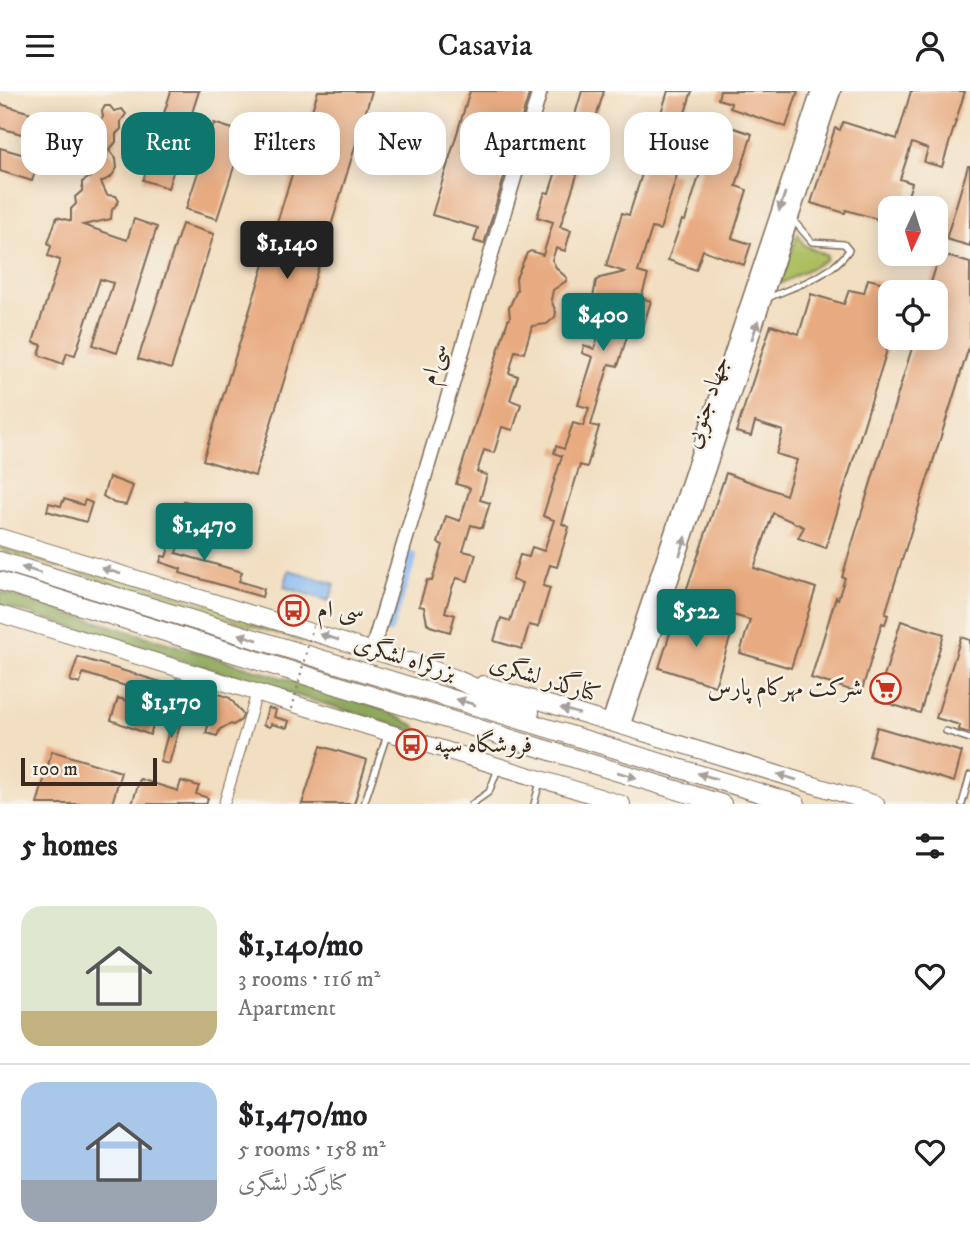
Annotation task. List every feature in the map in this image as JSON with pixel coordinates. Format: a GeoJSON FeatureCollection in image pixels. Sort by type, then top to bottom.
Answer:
{"type":"FeatureCollection","features":[{"type":"Feature","properties":{"kind":"highway","name":"بزرگراه لشگری"},"geometry":{"type":"LineString","coordinates":[[0,561],[796,804]]}},
{"type":"Feature","properties":{"kind":"highway","name":"بزرگراه لشگری"},"geometry":{"type":"LineString","coordinates":[[0,581],[722,804]]}},
{"type":"Feature","properties":{"kind":"highway"},"geometry":{"type":"LineString","coordinates":[[411,662],[603,744]]}},
{"type":"Feature","properties":{"kind":"main road","name":"کنارگذر لشگری"},"geometry":{"type":"LineString","coordinates":[[0,537],[876,804]]}},
{"type":"Feature","properties":{"kind":"main road"},"geometry":{"type":"LineString","coordinates":[[0,614],[621,804]]}},
{"type":"Feature","properties":{"kind":"street","name":"سی‌ام"},"geometry":{"type":"LineString","coordinates":[[372,651],[540,91]]}},
{"type":"Feature","properties":{"kind":"street","name":"جهاد جنوبی"},"geometry":{"type":"LineString","coordinates":[[616,725],[819,91]]}},
{"type":"Feature","properties":{"kind":"street","name":"جهاد جنوبی"},"geometry":{"type":"LineString","coordinates":[[616,725],[765,299],[833,91]]}},
{"type":"Feature","properties":{"kind":"street"},"geometry":{"type":"LineString","coordinates":[[224,804],[257,692]]}},
{"type":"Feature","properties":{"kind":"lane"},"geometry":{"type":"LineString","coordinates":[[765,299],[824,272],[836,265],[849,250],[844,244],[812,242],[791,217]]}},
{"type":"Feature","properties":{"kind":"lane"},"geometry":{"type":"LineString","coordinates":[[946,731],[970,739]]}},
{"type":"Feature","properties":{"kind":"lane"},"geometry":{"type":"LineString","coordinates":[[364,804],[388,732]]}},
{"type":"Feature","properties":{"kind":"lane"},"geometry":{"type":"LineString","coordinates":[[472,804],[489,792],[498,766]]}},
{"type":"Feature","properties":{"kind":"lane"},"geometry":{"type":"LineString","coordinates":[[962,804],[970,775]]}},
{"type":"Feature","properties":{"kind":"lane"},"geometry":{"type":"LineString","coordinates":[[534,804],[541,779]]}},
{"type":"Feature","properties":{"kind":"path"},"geometry":{"type":"LineString","coordinates":[[292,709],[314,621]]}},
{"type":"Feature","properties":{"kind":"green space"},"geometry":{"type":"Polygon","coordinates":[[[798,234],[804,245],[827,256],[826,260],[780,284],[798,234]]]}},
{"type":"Feature","properties":{"kind":"green space"},"geometry":{"type":"Polygon","coordinates":[[[0,541],[372,654],[369,662],[0,549],[0,541]]]}},
{"type":"Feature","properties":{"kind":"green space"},"geometry":{"type":"Polygon","coordinates":[[[0,592],[378,707],[414,725],[423,734],[0,605],[0,592]]]}},
{"type":"Feature","properties":{"kind":"water"},"geometry":{"type":"Polygon","coordinates":[[[289,570],[335,584],[329,601],[284,587],[289,570]]]}},
{"type":"Feature","properties":{"kind":"building"},"geometry":{"type":"Polygon","coordinates":[[[171,91],[199,91],[192,112],[164,112],[171,91]]]}},
{"type":"Feature","properties":{"kind":"building"},"geometry":{"type":"Polygon","coordinates":[[[318,91],[372,91],[366,112],[354,112],[354,150],[255,476],[203,460],[292,175],[340,175],[340,112],[311,112],[318,91]]]}},
{"type":"Feature","properties":{"kind":"building"},"geometry":{"type":"Polygon","coordinates":[[[470,91],[530,91],[524,112],[464,112],[470,91]]]}},
{"type":"Feature","properties":{"kind":"building"},"geometry":{"type":"Polygon","coordinates":[[[582,91],[604,91],[598,112],[576,112],[582,91]]]}},
{"type":"Feature","properties":{"kind":"building"},"geometry":{"type":"Polygon","coordinates":[[[668,91],[692,91],[685,112],[661,112],[668,91]]]}},
{"type":"Feature","properties":{"kind":"building"},"geometry":{"type":"Polygon","coordinates":[[[720,91],[798,91],[786,127],[730,108],[731,103],[718,99],[720,91]]]}},
{"type":"Feature","properties":{"kind":"building"},"geometry":{"type":"Polygon","coordinates":[[[911,91],[965,91],[942,167],[924,162],[928,149],[912,143],[900,179],[912,183],[908,196],[878,196],[878,219],[811,203],[835,128],[840,130],[843,122],[897,139],[911,91]]]}},
{"type":"Feature","properties":{"kind":"building"},"geometry":{"type":"Polygon","coordinates":[[[0,104],[28,112],[21,112],[21,134],[0,128],[0,104]]]}},
{"type":"Feature","properties":{"kind":"building"},"geometry":{"type":"Polygon","coordinates":[[[105,106],[110,106],[114,111],[122,109],[124,112],[121,112],[121,129],[116,134],[116,142],[109,150],[116,159],[117,168],[111,177],[101,182],[107,195],[116,196],[119,201],[112,210],[111,219],[83,225],[127,240],[134,219],[157,227],[117,353],[93,345],[113,283],[100,279],[75,355],[67,353],[63,364],[39,355],[42,345],[33,342],[60,260],[48,256],[51,246],[48,243],[57,217],[71,221],[71,209],[76,204],[75,197],[82,191],[82,182],[89,175],[107,175],[107,112],[102,111],[105,106]]]}},
{"type":"Feature","properties":{"kind":"building"},"geometry":{"type":"Polygon","coordinates":[[[215,123],[229,128],[229,175],[231,175],[217,219],[186,209],[197,175],[215,175],[215,123]]]}},
{"type":"Feature","properties":{"kind":"building"},"geometry":{"type":"Polygon","coordinates":[[[460,124],[460,175],[505,175],[484,244],[474,241],[478,228],[432,215],[460,124]]]}},
{"type":"Feature","properties":{"kind":"building"},"geometry":{"type":"Polygon","coordinates":[[[733,128],[752,134],[736,186],[747,190],[732,238],[751,244],[744,265],[703,250],[696,270],[668,260],[682,220],[685,221],[699,175],[733,175],[733,128]]]}},
{"type":"Feature","properties":{"kind":"building"},"geometry":{"type":"Polygon","coordinates":[[[0,148],[21,154],[21,175],[34,175],[32,181],[0,171],[0,148]]]}},
{"type":"Feature","properties":{"kind":"building"},"geometry":{"type":"Polygon","coordinates":[[[970,166],[970,246],[948,240],[970,166]]]}},
{"type":"Feature","properties":{"kind":"building"},"geometry":{"type":"Polygon","coordinates":[[[145,175],[172,175],[168,188],[143,180],[145,175]]]}},
{"type":"Feature","properties":{"kind":"building"},"geometry":{"type":"Polygon","coordinates":[[[555,175],[577,175],[560,227],[571,230],[565,251],[556,248],[552,260],[567,278],[553,290],[551,300],[556,312],[555,317],[547,324],[532,326],[524,353],[515,351],[509,373],[518,376],[510,400],[521,404],[513,430],[502,427],[494,453],[484,450],[477,472],[487,475],[480,500],[490,503],[482,528],[471,525],[463,551],[476,554],[468,581],[457,578],[453,585],[445,612],[455,615],[450,632],[430,626],[424,607],[419,606],[427,580],[432,581],[443,545],[438,543],[446,516],[460,521],[470,488],[456,484],[510,319],[509,308],[517,290],[516,278],[527,253],[531,251],[543,255],[553,222],[537,217],[545,192],[549,193],[555,175]]]}},
{"type":"Feature","properties":{"kind":"building"},"geometry":{"type":"Polygon","coordinates":[[[642,175],[677,175],[660,230],[652,228],[638,272],[648,275],[641,298],[651,301],[640,337],[628,333],[618,366],[609,364],[591,425],[599,427],[587,467],[580,465],[562,524],[569,527],[557,567],[550,565],[543,586],[550,588],[538,627],[529,625],[522,649],[494,641],[501,618],[510,621],[522,583],[512,580],[520,555],[529,557],[532,547],[544,551],[554,520],[543,516],[562,456],[554,453],[556,446],[564,449],[573,423],[583,426],[589,408],[578,405],[593,357],[582,353],[584,345],[594,349],[600,331],[585,326],[580,319],[592,303],[596,281],[625,272],[606,266],[622,213],[629,215],[642,175]]]}},
{"type":"Feature","properties":{"kind":"building"},"geometry":{"type":"Polygon","coordinates":[[[182,224],[214,234],[171,369],[138,359],[182,224]]]}},
{"type":"Feature","properties":{"kind":"building"},"geometry":{"type":"Polygon","coordinates":[[[948,256],[970,263],[970,344],[885,614],[888,615],[885,624],[882,623],[861,693],[811,678],[836,597],[838,599],[845,578],[842,577],[911,350],[948,350],[948,280],[932,280],[936,266],[948,266],[948,256]]]}},
{"type":"Feature","properties":{"kind":"building"},"geometry":{"type":"Polygon","coordinates":[[[868,279],[878,281],[878,350],[887,350],[826,548],[798,538],[804,527],[773,513],[754,568],[816,588],[791,668],[740,653],[750,620],[683,600],[726,473],[786,495],[797,460],[776,454],[783,431],[755,422],[751,436],[736,432],[771,325],[799,334],[811,294],[844,304],[849,290],[864,293],[868,279]]]}},
{"type":"Feature","properties":{"kind":"building"},"geometry":{"type":"Polygon","coordinates":[[[109,477],[133,486],[126,505],[114,503],[103,496],[109,477]]]}},
{"type":"Feature","properties":{"kind":"building"},"geometry":{"type":"Polygon","coordinates":[[[64,499],[83,505],[85,500],[92,503],[86,522],[47,511],[49,503],[61,506],[64,499]]]}},
{"type":"Feature","properties":{"kind":"building"},"geometry":{"type":"Polygon","coordinates":[[[184,501],[192,503],[176,553],[242,572],[239,581],[264,589],[262,597],[180,573],[181,569],[160,562],[162,556],[166,557],[184,501]]]}},
{"type":"Feature","properties":{"kind":"building"},"geometry":{"type":"Polygon","coordinates":[[[677,611],[733,629],[715,686],[659,668],[677,611]]]}},
{"type":"Feature","properties":{"kind":"building"},"geometry":{"type":"Polygon","coordinates":[[[901,621],[944,634],[920,713],[877,700],[901,621]]]}},
{"type":"Feature","properties":{"kind":"building"},"geometry":{"type":"Polygon","coordinates":[[[961,637],[970,640],[970,733],[959,730],[960,725],[936,718],[961,637]]]}},
{"type":"Feature","properties":{"kind":"building"},"geometry":{"type":"Polygon","coordinates":[[[78,657],[174,686],[176,679],[189,683],[180,713],[159,706],[150,735],[111,720],[118,698],[138,704],[142,691],[83,673],[80,684],[70,681],[78,657]]]}},
{"type":"Feature","properties":{"kind":"building"},"geometry":{"type":"Polygon","coordinates":[[[219,694],[230,698],[243,715],[241,720],[233,725],[220,729],[217,736],[206,733],[208,726],[199,712],[196,697],[219,694]]]}},
{"type":"Feature","properties":{"kind":"building"},"geometry":{"type":"Polygon","coordinates":[[[268,708],[276,710],[274,717],[289,721],[287,728],[263,725],[268,708]]]}},
{"type":"Feature","properties":{"kind":"building"},"geometry":{"type":"Polygon","coordinates":[[[173,716],[182,718],[169,764],[160,762],[173,716]]]}},
{"type":"Feature","properties":{"kind":"building"},"geometry":{"type":"Polygon","coordinates":[[[877,727],[962,752],[954,782],[869,756],[877,727]]]}},
{"type":"Feature","properties":{"kind":"building"},"geometry":{"type":"Polygon","coordinates":[[[321,746],[367,760],[354,804],[302,804],[321,746]]]}},
{"type":"Feature","properties":{"kind":"building"},"geometry":{"type":"Polygon","coordinates":[[[52,751],[121,772],[112,804],[37,804],[52,751]]]}},
{"type":"Feature","properties":{"kind":"building"},"geometry":{"type":"Polygon","coordinates":[[[140,779],[178,791],[181,781],[199,786],[196,794],[208,798],[206,804],[132,804],[140,779]]]}},
{"type":"Feature","properties":{"kind":"waterway"},"geometry":{"type":"LineString","coordinates":[[388,629],[412,557]]}},
{"type":"Feature","properties":{"kind":"place","name":"سی ام"},"geometry":{"type":"Point","coordinates":[294,610]}},
{"type":"Feature","properties":{"kind":"place","name":"شرکت مهرکام پارس"},"geometry":{"type":"Point","coordinates":[886,688]}},
{"type":"Feature","properties":{"kind":"place","name":"فروشگاه سپه"},"geometry":{"type":"Point","coordinates":[411,745]}}]}
